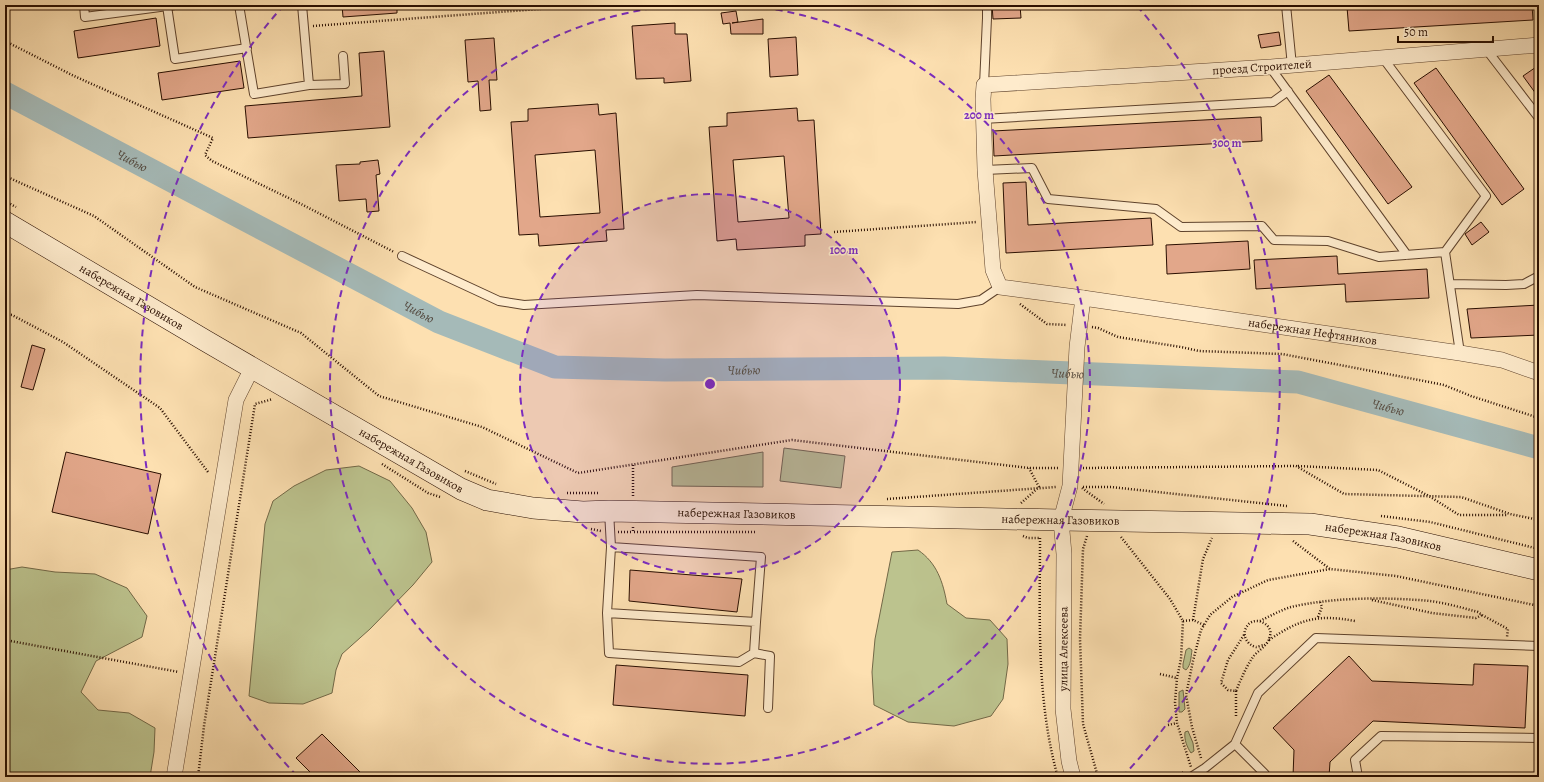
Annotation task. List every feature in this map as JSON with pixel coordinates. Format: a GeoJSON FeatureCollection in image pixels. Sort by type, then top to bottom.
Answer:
{"type":"FeatureCollection","features":[{"type":"Feature","properties":{"kind":"main road","name":"набережная Газовиков"},"geometry":{"type":"LineString","coordinates":[[12,216],[252,368],[462,489],[487,500],[533,508],[583,512],[606,502],[1020,520],[1310,524],[1398,537],[1539,570]]}},
{"type":"Feature","properties":{"kind":"street","name":"проезд Строителей"},"geometry":{"type":"LineString","coordinates":[[984,85],[1292,66],[1539,45]]}},
{"type":"Feature","properties":{"kind":"street"},"geometry":{"type":"LineString","coordinates":[[984,85],[983,119],[985,170],[993,270],[1000,287]]}},
{"type":"Feature","properties":{"kind":"street","name":"набережная Нефтяников"},"geometry":{"type":"LineString","coordinates":[[1000,287],[1460,353],[1502,360],[1539,373]]}},
{"type":"Feature","properties":{"kind":"street"},"geometry":{"type":"LineString","coordinates":[[1061,520],[1075,486],[1078,470],[1075,406],[1078,347],[1083,298]]}},
{"type":"Feature","properties":{"kind":"street"},"geometry":{"type":"LineString","coordinates":[[174,777],[236,400],[252,368]]}},
{"type":"Feature","properties":{"kind":"street","name":"улица Алексеева"},"geometry":{"type":"LineString","coordinates":[[1061,520],[1064,554],[1063,709],[1069,761],[1074,777]]}},
{"type":"Feature","properties":{"kind":"lane"},"geometry":{"type":"LineString","coordinates":[[84,5],[85,17],[171,5],[175,59],[247,48]]}},
{"type":"Feature","properties":{"kind":"lane"},"geometry":{"type":"LineString","coordinates":[[239,5],[254,94],[309,85],[345,84],[343,56]]}},
{"type":"Feature","properties":{"kind":"lane"},"geometry":{"type":"LineString","coordinates":[[302,5],[309,85]]}},
{"type":"Feature","properties":{"kind":"lane"},"geometry":{"type":"LineString","coordinates":[[984,85],[987,5]]}},
{"type":"Feature","properties":{"kind":"lane"},"geometry":{"type":"LineString","coordinates":[[1286,5],[1292,66]]}},
{"type":"Feature","properties":{"kind":"lane"},"geometry":{"type":"LineString","coordinates":[[1486,49],[1539,118]]}},
{"type":"Feature","properties":{"kind":"lane"},"geometry":{"type":"LineString","coordinates":[[1383,58],[1486,196],[1445,252],[1460,353]]}},
{"type":"Feature","properties":{"kind":"lane"},"geometry":{"type":"LineString","coordinates":[[1270,67],[1407,255]]}},
{"type":"Feature","properties":{"kind":"lane"},"geometry":{"type":"LineString","coordinates":[[983,119],[1273,102],[1288,91]]}},
{"type":"Feature","properties":{"kind":"lane"},"geometry":{"type":"LineString","coordinates":[[985,170],[1032,168],[1048,199],[1156,208],[1181,227],[1262,226],[1274,240],[1328,241],[1379,257],[1445,252]]}},
{"type":"Feature","properties":{"kind":"lane"},"geometry":{"type":"LineString","coordinates":[[402,256],[499,301],[524,305],[697,296],[958,304],[981,300],[1000,287]]}},
{"type":"Feature","properties":{"kind":"lane"},"geometry":{"type":"LineString","coordinates":[[1450,284],[1524,284],[1539,276]]}},
{"type":"Feature","properties":{"kind":"lane"},"geometry":{"type":"LineString","coordinates":[[606,502],[611,547],[607,613],[609,653],[739,662],[754,653],[770,656],[768,708]]}},
{"type":"Feature","properties":{"kind":"lane"},"geometry":{"type":"LineString","coordinates":[[611,547],[761,557],[754,653]]}},
{"type":"Feature","properties":{"kind":"lane"},"geometry":{"type":"LineString","coordinates":[[607,613],[756,622]]}},
{"type":"Feature","properties":{"kind":"lane"},"geometry":{"type":"LineString","coordinates":[[1191,777],[1205,768],[1235,744],[1258,693],[1316,638],[1539,646]]}},
{"type":"Feature","properties":{"kind":"lane"},"geometry":{"type":"LineString","coordinates":[[1358,777],[1355,760],[1381,736],[1539,738]]}},
{"type":"Feature","properties":{"kind":"lane"},"geometry":{"type":"LineString","coordinates":[[1235,744],[1265,774],[1266,777]]}},
{"type":"Feature","properties":{"kind":"path"},"geometry":{"type":"LineString","coordinates":[[304,27],[592,5]]}},
{"type":"Feature","properties":{"kind":"path"},"geometry":{"type":"LineString","coordinates":[[5,41],[74,76],[213,138],[205,155],[212,161],[301,204],[402,256]]}},
{"type":"Feature","properties":{"kind":"path"},"geometry":{"type":"LineString","coordinates":[[5,176],[94,216],[195,287],[301,333],[380,396],[482,426],[578,473],[792,440],[1029,468],[1078,470],[1296,466],[1378,470],[1429,496],[1459,515],[1510,514]]}},
{"type":"Feature","properties":{"kind":"path"},"geometry":{"type":"LineString","coordinates":[[5,201],[12,216]]}},
{"type":"Feature","properties":{"kind":"path"},"geometry":{"type":"LineString","coordinates":[[834,232],[989,220]]}},
{"type":"Feature","properties":{"kind":"path"},"geometry":{"type":"LineString","coordinates":[[1015,300],[1047,324],[1080,325],[1098,328],[1118,337],[1199,351],[1282,354],[1419,380],[1444,385],[1471,396],[1539,418]]}},
{"type":"Feature","properties":{"kind":"path"},"geometry":{"type":"LineString","coordinates":[[5,314],[12,315],[63,342],[160,408],[208,472]]}},
{"type":"Feature","properties":{"kind":"path"},"geometry":{"type":"LineString","coordinates":[[198,777],[204,726],[255,404]]}},
{"type":"Feature","properties":{"kind":"path"},"geometry":{"type":"LineString","coordinates":[[1296,466],[1344,494],[1461,497],[1510,514],[1539,520]]}},
{"type":"Feature","properties":{"kind":"path"},"geometry":{"type":"LineString","coordinates":[[459,467],[499,485]]}},
{"type":"Feature","properties":{"kind":"path"},"geometry":{"type":"LineString","coordinates":[[1029,468],[1039,487]]}},
{"type":"Feature","properties":{"kind":"path"},"geometry":{"type":"LineString","coordinates":[[883,499],[1039,487],[1075,486],[1105,505],[1115,521],[1114,528],[1170,599],[1184,622],[1175,702],[1177,724],[1191,767]]}},
{"type":"Feature","properties":{"kind":"path"},"geometry":{"type":"LineString","coordinates":[[1020,520],[1020,504],[1039,487]]}},
{"type":"Feature","properties":{"kind":"path"},"geometry":{"type":"LineString","coordinates":[[564,493],[606,502]]}},
{"type":"Feature","properties":{"kind":"path"},"geometry":{"type":"LineString","coordinates":[[633,494],[641,494]]}},
{"type":"Feature","properties":{"kind":"path"},"geometry":{"type":"LineString","coordinates":[[610,532],[633,532]]}},
{"type":"Feature","properties":{"kind":"path"},"geometry":{"type":"LineString","coordinates":[[1088,534],[1083,549],[1080,631],[1082,701],[1083,724],[1098,777]]}},
{"type":"Feature","properties":{"kind":"path"},"geometry":{"type":"LineString","coordinates":[[1193,620],[1203,558],[1214,535]]}},
{"type":"Feature","properties":{"kind":"path"},"geometry":{"type":"LineString","coordinates":[[1040,538],[1042,700],[1050,750],[1058,777]]}},
{"type":"Feature","properties":{"kind":"path"},"geometry":{"type":"LineString","coordinates":[[1290,538],[1330,569]]}},
{"type":"Feature","properties":{"kind":"path"},"geometry":{"type":"LineString","coordinates":[[1205,768],[1192,727],[1186,695],[1201,630],[1210,615],[1232,597],[1268,580],[1330,569],[1396,576],[1539,606]]}},
{"type":"Feature","properties":{"kind":"path"},"geometry":{"type":"LineString","coordinates":[[1366,598],[1432,613],[1476,618],[1482,615]]}},
{"type":"Feature","properties":{"kind":"path"},"geometry":{"type":"LineString","coordinates":[[1236,690],[1228,690],[1221,683],[1228,660],[1244,635],[1246,627],[1252,621],[1260,620],[1289,607],[1320,602],[1366,598],[1432,602],[1478,612],[1508,628],[1506,645]]}},
{"type":"Feature","properties":{"kind":"path"},"geometry":{"type":"LineString","coordinates":[[1318,618],[1322,607],[1320,602]]}},
{"type":"Feature","properties":{"kind":"path"},"geometry":{"type":"LineString","coordinates":[[1236,721],[1236,690],[1253,656],[1269,640],[1299,623],[1318,618],[1337,618],[1355,621]]}},
{"type":"Feature","properties":{"kind":"path"},"geometry":{"type":"LineString","coordinates":[[1184,622],[1193,620],[1204,625]]}},
{"type":"Feature","properties":{"kind":"path"},"geometry":{"type":"LineString","coordinates":[[1260,620],[1268,625],[1271,632],[1269,640]]}},
{"type":"Feature","properties":{"kind":"path"},"geometry":{"type":"LineString","coordinates":[[1244,635],[1248,643],[1256,647],[1265,645]]}},
{"type":"Feature","properties":{"kind":"path"},"geometry":{"type":"LineString","coordinates":[[5,640],[191,675]]}},
{"type":"Feature","properties":{"kind":"path"},"geometry":{"type":"LineString","coordinates":[[1160,674],[1177,678]]}},
{"type":"Feature","properties":{"kind":"path"},"geometry":{"type":"LineString","coordinates":[[1168,725],[1177,724]]}},
{"type":"Feature","properties":{"kind":"green space"},"geometry":{"type":"Polygon","coordinates":[[[784,448],[845,456],[841,488],[780,481],[784,448]]]}},
{"type":"Feature","properties":{"kind":"green space"},"geometry":{"type":"Polygon","coordinates":[[[763,452],[763,487],[672,486],[672,467],[763,452]]]}},
{"type":"Feature","properties":{"kind":"green space"},"geometry":{"type":"Polygon","coordinates":[[[359,466],[390,481],[412,508],[426,532],[432,562],[413,585],[370,629],[342,654],[336,670],[332,693],[303,704],[269,703],[249,696],[265,524],[273,501],[294,486],[326,470],[359,466]]]}},
{"type":"Feature","properties":{"kind":"green space"},"geometry":{"type":"Polygon","coordinates":[[[918,550],[930,561],[938,574],[947,604],[966,618],[990,620],[1007,639],[1008,664],[1003,699],[991,716],[954,726],[908,722],[874,705],[872,672],[875,639],[892,552],[918,550]]]}},
{"type":"Feature","properties":{"kind":"green space"},"geometry":{"type":"Polygon","coordinates":[[[22,567],[55,572],[95,574],[127,588],[147,616],[142,637],[96,661],[81,692],[98,710],[129,713],[155,728],[154,752],[150,777],[5,777],[5,570],[22,567]]]}},
{"type":"Feature","properties":{"kind":"green space"},"geometry":{"type":"Polygon","coordinates":[[[1189,648],[1192,650],[1191,658],[1189,666],[1186,670],[1183,668],[1183,664],[1186,650],[1189,648]]]}},
{"type":"Feature","properties":{"kind":"green space"},"geometry":{"type":"Polygon","coordinates":[[[1183,690],[1185,709],[1182,712],[1179,712],[1179,692],[1183,690]]]}},
{"type":"Feature","properties":{"kind":"green space"},"geometry":{"type":"Polygon","coordinates":[[[1188,731],[1193,743],[1194,751],[1191,753],[1185,738],[1185,732],[1188,731]]]}},
{"type":"Feature","properties":{"kind":"building"},"geometry":{"type":"Polygon","coordinates":[[[342,5],[397,5],[397,13],[343,17],[342,5]]]}},
{"type":"Feature","properties":{"kind":"building"},"geometry":{"type":"Polygon","coordinates":[[[992,5],[1020,5],[1021,18],[993,19],[992,5]]]}},
{"type":"Feature","properties":{"kind":"building"},"geometry":{"type":"Polygon","coordinates":[[[1384,5],[1532,5],[1533,20],[1349,31],[1347,7],[1384,5]]]}},
{"type":"Feature","properties":{"kind":"building"},"geometry":{"type":"Polygon","coordinates":[[[736,11],[738,22],[732,23],[763,19],[763,34],[731,34],[730,23],[723,24],[721,13],[736,11]]]}},
{"type":"Feature","properties":{"kind":"building"},"geometry":{"type":"Polygon","coordinates":[[[156,18],[160,46],[78,58],[74,31],[156,18]]]}},
{"type":"Feature","properties":{"kind":"building"},"geometry":{"type":"Polygon","coordinates":[[[675,23],[675,34],[687,34],[691,81],[664,83],[664,78],[636,79],[632,26],[675,23]]]}},
{"type":"Feature","properties":{"kind":"building"},"geometry":{"type":"Polygon","coordinates":[[[1279,32],[1281,45],[1261,48],[1258,35],[1279,32]]]}},
{"type":"Feature","properties":{"kind":"building"},"geometry":{"type":"Polygon","coordinates":[[[796,37],[798,75],[770,77],[768,39],[796,37]]]}},
{"type":"Feature","properties":{"kind":"building"},"geometry":{"type":"Polygon","coordinates":[[[494,38],[497,80],[489,80],[491,110],[480,111],[478,81],[468,82],[465,40],[494,38]]]}},
{"type":"Feature","properties":{"kind":"building"},"geometry":{"type":"Polygon","coordinates":[[[384,51],[390,127],[248,138],[245,106],[362,96],[359,53],[384,51]]]}},
{"type":"Feature","properties":{"kind":"building"},"geometry":{"type":"Polygon","coordinates":[[[240,61],[244,88],[162,100],[158,73],[240,61]]]}},
{"type":"Feature","properties":{"kind":"building"},"geometry":{"type":"Polygon","coordinates":[[[1539,65],[1539,98],[1523,76],[1539,65]]]}},
{"type":"Feature","properties":{"kind":"building"},"geometry":{"type":"Polygon","coordinates":[[[1436,68],[1524,189],[1502,205],[1414,83],[1436,68]]]}},
{"type":"Feature","properties":{"kind":"building"},"geometry":{"type":"Polygon","coordinates":[[[1329,75],[1412,187],[1388,204],[1306,91],[1329,75]]]}},
{"type":"Feature","properties":{"kind":"building"},"geometry":{"type":"Polygon","coordinates":[[[598,104],[599,115],[616,113],[624,229],[606,230],[607,241],[539,246],[538,234],[519,235],[511,122],[528,121],[528,109],[598,104]],[[595,150],[535,155],[540,217],[600,213],[595,150]]]}},
{"type":"Feature","properties":{"kind":"building"},"geometry":{"type":"Polygon","coordinates":[[[797,108],[798,121],[814,120],[821,234],[805,235],[805,246],[737,250],[736,239],[717,241],[709,127],[727,126],[727,113],[797,108]],[[784,156],[733,160],[738,222],[789,218],[784,156]]]}},
{"type":"Feature","properties":{"kind":"building"},"geometry":{"type":"Polygon","coordinates":[[[1261,117],[1262,141],[994,156],[993,131],[1261,117]]]}},
{"type":"Feature","properties":{"kind":"building"},"geometry":{"type":"Polygon","coordinates":[[[378,160],[380,174],[376,175],[379,211],[367,212],[366,199],[339,201],[336,165],[360,164],[360,162],[378,160]]]}},
{"type":"Feature","properties":{"kind":"building"},"geometry":{"type":"Polygon","coordinates":[[[1026,182],[1028,225],[1151,218],[1153,245],[1006,253],[1003,183],[1026,182]]]}},
{"type":"Feature","properties":{"kind":"building"},"geometry":{"type":"Polygon","coordinates":[[[1481,222],[1489,232],[1472,245],[1465,234],[1481,222]]]}},
{"type":"Feature","properties":{"kind":"building"},"geometry":{"type":"Polygon","coordinates":[[[1248,241],[1250,269],[1167,274],[1166,245],[1248,241]]]}},
{"type":"Feature","properties":{"kind":"building"},"geometry":{"type":"Polygon","coordinates":[[[1337,256],[1338,274],[1427,269],[1429,298],[1346,302],[1345,284],[1256,289],[1254,260],[1337,256]]]}},
{"type":"Feature","properties":{"kind":"building"},"geometry":{"type":"Polygon","coordinates":[[[1539,305],[1539,335],[1471,338],[1467,309],[1539,305]]]}},
{"type":"Feature","properties":{"kind":"building"},"geometry":{"type":"Polygon","coordinates":[[[32,345],[45,349],[33,390],[21,387],[32,345]]]}},
{"type":"Feature","properties":{"kind":"building"},"geometry":{"type":"Polygon","coordinates":[[[66,452],[161,474],[148,534],[52,512],[66,452]]]}},
{"type":"Feature","properties":{"kind":"building"},"geometry":{"type":"Polygon","coordinates":[[[630,570],[742,579],[737,612],[629,601],[630,570]]]}},
{"type":"Feature","properties":{"kind":"building"},"geometry":{"type":"Polygon","coordinates":[[[1349,656],[1372,681],[1473,685],[1474,664],[1528,666],[1525,728],[1373,721],[1330,762],[1329,777],[1293,777],[1294,750],[1273,728],[1349,656]]]}},
{"type":"Feature","properties":{"kind":"building"},"geometry":{"type":"Polygon","coordinates":[[[616,665],[748,675],[745,716],[613,705],[616,665]]]}},
{"type":"Feature","properties":{"kind":"building"},"geometry":{"type":"Polygon","coordinates":[[[322,734],[365,777],[315,777],[296,758],[322,734]]]}},
{"type":"Feature","properties":{"kind":"waterway","name":"Чибью"},"geometry":{"type":"LineString","coordinates":[[5,93],[439,322],[555,367],[665,370],[944,368],[1298,382],[1539,448]]}}]}
